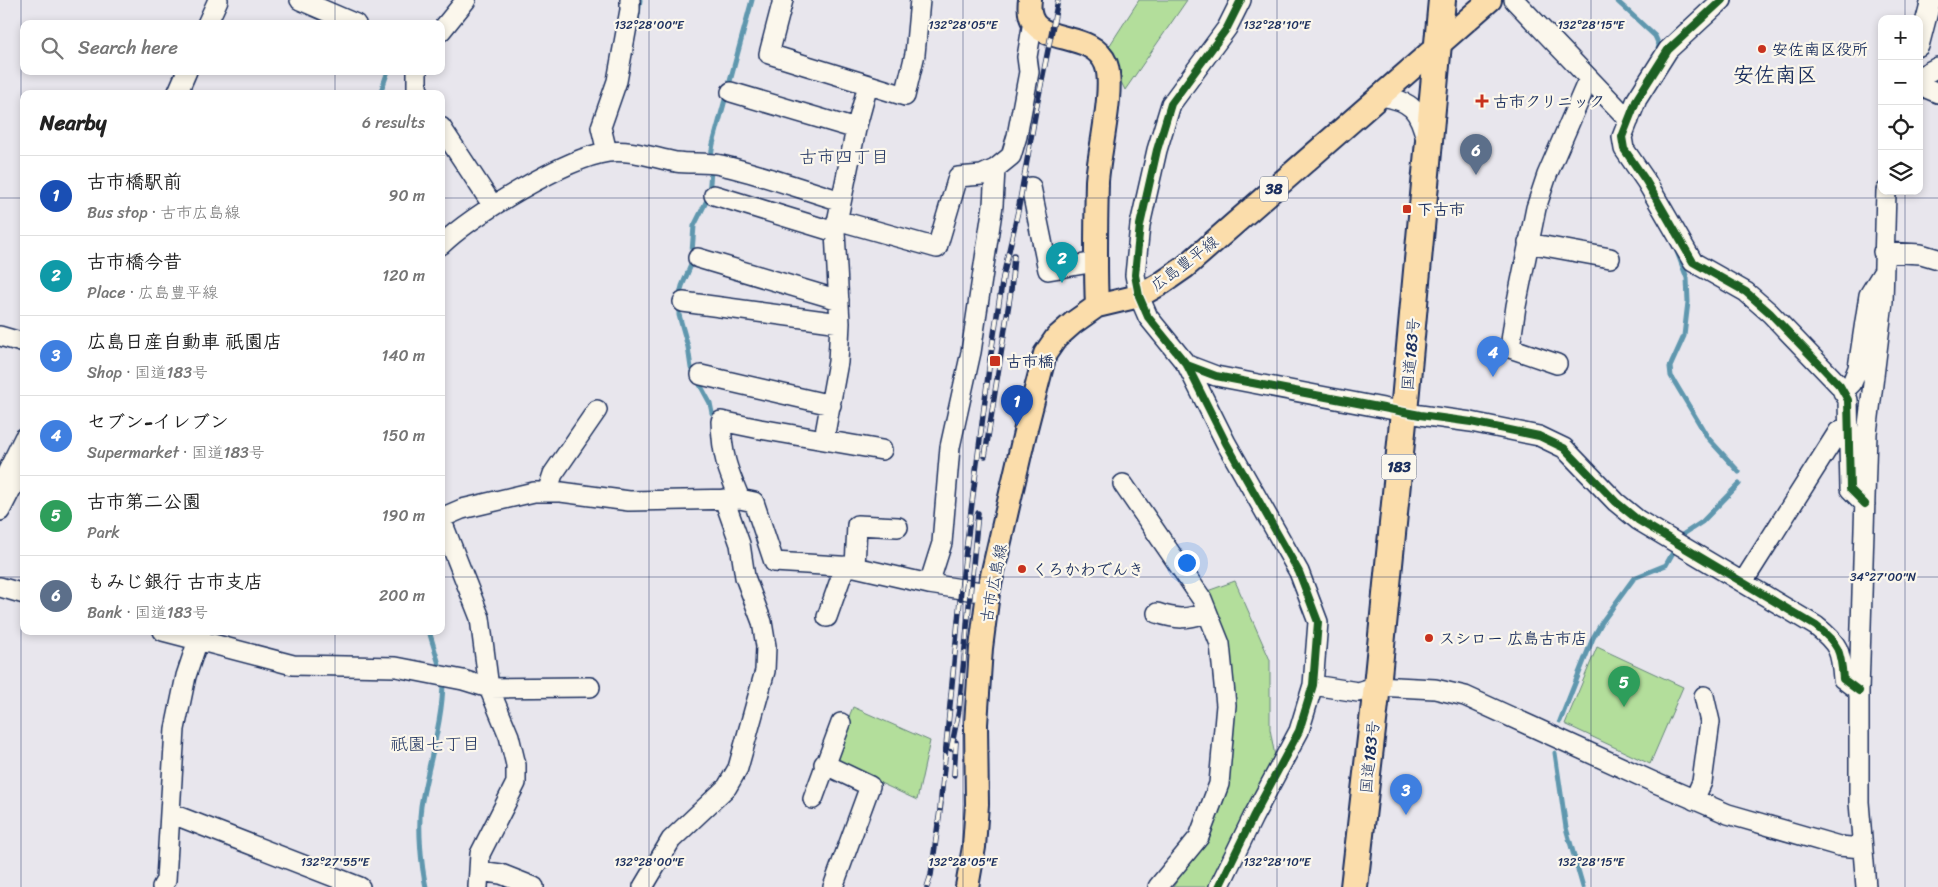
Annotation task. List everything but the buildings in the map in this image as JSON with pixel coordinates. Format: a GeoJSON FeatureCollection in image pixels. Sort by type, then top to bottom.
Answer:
{"type":"FeatureCollection","features":[{"type":"Feature","properties":{"kind":"highway","name":"国道183号"},"geometry":{"type":"LineString","coordinates":[[1354,887],[1377,686],[1442,0]]}},
{"type":"Feature","properties":{"kind":"main road","name":"広島豊平線"},"geometry":{"type":"LineString","coordinates":[[1097,306],[1139,296],[1162,284],[1185,267],[1438,46],[1486,1]]}},
{"type":"Feature","properties":{"kind":"main road"},"geometry":{"type":"LineString","coordinates":[[1032,11],[1041,31],[1081,41],[1094,48],[1106,63],[1110,80],[1098,179],[1097,306]]}},
{"type":"Feature","properties":{"kind":"main road","name":"古市広島線"},"geometry":{"type":"LineString","coordinates":[[967,887],[974,847],[977,804],[976,724],[988,593],[1045,354],[1056,338],[1073,322],[1097,306]]}},
{"type":"Feature","properties":{"kind":"street"},"geometry":{"type":"LineString","coordinates":[[209,20],[218,0]]}},
{"type":"Feature","properties":{"kind":"street"},"geometry":{"type":"LineString","coordinates":[[300,0],[347,20]]}},
{"type":"Feature","properties":{"kind":"street"},"geometry":{"type":"LineString","coordinates":[[445,27],[466,0]]}},
{"type":"Feature","properties":{"kind":"street"},"geometry":{"type":"LineString","coordinates":[[607,152],[601,127],[617,81],[630,10],[630,0]]}},
{"type":"Feature","properties":{"kind":"street"},"geometry":{"type":"LineString","coordinates":[[783,0],[769,54],[905,96],[915,54],[914,2]]}},
{"type":"Feature","properties":{"kind":"street"},"geometry":{"type":"LineString","coordinates":[[1219,887],[1253,817],[1299,731],[1313,685],[1318,622],[1299,572],[1226,443],[1187,365],[1148,317],[1139,296],[1135,275],[1140,225],[1171,104],[1227,28],[1241,0]]}},
{"type":"Feature","properties":{"kind":"street"},"geometry":{"type":"LineString","coordinates":[[1514,0],[1588,80],[1624,115]]}},
{"type":"Feature","properties":{"kind":"street"},"geometry":{"type":"LineString","coordinates":[[1722,0],[1668,50],[1637,99],[1624,115],[1622,137],[1624,149],[1646,181],[1693,262],[1746,292],[1840,386],[1848,400],[1850,489],[1865,504]]}},
{"type":"Feature","properties":{"kind":"street"},"geometry":{"type":"LineString","coordinates":[[1923,31],[1931,0]]}},
{"type":"Feature","properties":{"kind":"street"},"geometry":{"type":"LineString","coordinates":[[714,195],[836,226],[937,248],[958,177],[982,175],[996,169],[1011,156],[1017,136],[1029,72],[1027,57],[1032,11]]}},
{"type":"Feature","properties":{"kind":"street"},"geometry":{"type":"LineString","coordinates":[[1923,75],[1938,67]]}},
{"type":"Feature","properties":{"kind":"street"},"geometry":{"type":"LineString","coordinates":[[179,90],[185,75]]}},
{"type":"Feature","properties":{"kind":"street"},"geometry":{"type":"LineString","coordinates":[[417,75],[418,90]]}},
{"type":"Feature","properties":{"kind":"street"},"geometry":{"type":"LineString","coordinates":[[1557,364],[1510,348],[1536,208],[1547,175],[1588,80]]}},
{"type":"Feature","properties":{"kind":"street"},"geometry":{"type":"LineString","coordinates":[[824,439],[838,362],[840,323],[836,226],[856,129],[868,85]]}},
{"type":"Feature","properties":{"kind":"street"},"geometry":{"type":"LineString","coordinates":[[1923,87],[1938,93]]}},
{"type":"Feature","properties":{"kind":"street"},"geometry":{"type":"LineString","coordinates":[[731,92],[856,129]]}},
{"type":"Feature","properties":{"kind":"street"},"geometry":{"type":"LineString","coordinates":[[1381,96],[1395,98],[1407,103],[1420,117],[1429,152]]}},
{"type":"Feature","properties":{"kind":"street"},"geometry":{"type":"LineString","coordinates":[[445,133],[493,206]]}},
{"type":"Feature","properties":{"kind":"street"},"geometry":{"type":"LineString","coordinates":[[445,242],[493,206],[560,169],[607,152],[626,152],[677,162],[720,165],[840,201]]}},
{"type":"Feature","properties":{"kind":"street"},"geometry":{"type":"LineString","coordinates":[[930,584],[942,543],[950,447],[971,352],[993,205],[996,169]]}},
{"type":"Feature","properties":{"kind":"street"},"geometry":{"type":"LineString","coordinates":[[1031,187],[1048,270],[1096,262]]}},
{"type":"Feature","properties":{"kind":"street"},"geometry":{"type":"LineString","coordinates":[[1866,887],[1859,802],[1859,691],[1867,433],[1883,302],[1886,195]]}},
{"type":"Feature","properties":{"kind":"street"},"geometry":{"type":"LineString","coordinates":[[1528,243],[1610,258]]}},
{"type":"Feature","properties":{"kind":"street"},"geometry":{"type":"LineString","coordinates":[[1883,252],[1921,254],[1938,259]]}},
{"type":"Feature","properties":{"kind":"street"},"geometry":{"type":"LineString","coordinates":[[698,258],[839,300]]}},
{"type":"Feature","properties":{"kind":"street"},"geometry":{"type":"LineString","coordinates":[[1844,392],[1852,383],[1858,368],[1869,295],[1883,273]]}},
{"type":"Feature","properties":{"kind":"street"},"geometry":{"type":"LineString","coordinates":[[683,302],[840,323]]}},
{"type":"Feature","properties":{"kind":"street"},"geometry":{"type":"LineString","coordinates":[[0,336],[20,342]]}},
{"type":"Feature","properties":{"kind":"street"},"geometry":{"type":"LineString","coordinates":[[1187,365],[1216,376],[1539,436],[1564,448],[1620,506],[1638,520],[1816,626],[1832,639],[1842,657],[1843,679],[1859,691]]}},
{"type":"Feature","properties":{"kind":"street"},"geometry":{"type":"LineString","coordinates":[[700,375],[831,405]]}},
{"type":"Feature","properties":{"kind":"street"},"geometry":{"type":"LineString","coordinates":[[546,492],[553,474],[597,410]]}},
{"type":"Feature","properties":{"kind":"street"},"geometry":{"type":"LineString","coordinates":[[644,887],[671,840],[727,787],[738,768],[764,671],[766,646],[762,622],[745,577],[722,448],[721,421],[882,450]]}},
{"type":"Feature","properties":{"kind":"street"},"geometry":{"type":"LineString","coordinates":[[1743,582],[1838,432],[1848,426]]}},
{"type":"Feature","properties":{"kind":"street"},"geometry":{"type":"LineString","coordinates":[[0,476],[20,444]]}},
{"type":"Feature","properties":{"kind":"street"},"geometry":{"type":"LineString","coordinates":[[0,487],[20,445]]}},
{"type":"Feature","properties":{"kind":"street"},"geometry":{"type":"LineString","coordinates":[[0,511],[20,472]]}},
{"type":"Feature","properties":{"kind":"street"},"geometry":{"type":"LineString","coordinates":[[1123,484],[1202,599],[1220,644],[1226,704],[1219,784],[1199,837],[1158,887]]}},
{"type":"Feature","properties":{"kind":"street"},"geometry":{"type":"LineString","coordinates":[[445,516],[462,509],[534,492],[561,492],[629,501],[732,499],[754,502],[774,562],[850,566],[930,584],[988,593]]}},
{"type":"Feature","properties":{"kind":"street"},"geometry":{"type":"LineString","coordinates":[[827,617],[850,566],[857,525],[898,527]]}},
{"type":"Feature","properties":{"kind":"street"},"geometry":{"type":"LineString","coordinates":[[445,528],[480,618],[489,688],[509,736],[516,765],[516,783],[480,854],[479,879],[501,874],[534,887]]}},
{"type":"Feature","properties":{"kind":"street"},"geometry":{"type":"LineString","coordinates":[[0,587],[20,593]]}},
{"type":"Feature","properties":{"kind":"street"},"geometry":{"type":"LineString","coordinates":[[1157,613],[1174,619],[1188,619],[1207,613]]}},
{"type":"Feature","properties":{"kind":"street"},"geometry":{"type":"LineString","coordinates":[[162,887],[166,880],[175,728],[186,676],[199,636],[293,666],[396,667],[454,678],[489,688],[590,687]]}},
{"type":"Feature","properties":{"kind":"street"},"geometry":{"type":"LineString","coordinates":[[1313,685],[1358,692],[1377,686],[1435,689],[1465,696],[1728,814],[1839,846],[1862,848]]}},
{"type":"Feature","properties":{"kind":"street"},"geometry":{"type":"LineString","coordinates":[[1694,800],[1702,782],[1710,722],[1704,696]]}},
{"type":"Feature","properties":{"kind":"street"},"geometry":{"type":"LineString","coordinates":[[812,799],[840,723]]}},
{"type":"Feature","properties":{"kind":"street"},"geometry":{"type":"LineString","coordinates":[[824,764],[870,786],[833,887]]}},
{"type":"Feature","properties":{"kind":"street"},"geometry":{"type":"LineString","coordinates":[[170,816],[180,817],[360,887]]}},
{"type":"Feature","properties":{"kind":"green space"},"geometry":{"type":"Polygon","coordinates":[[[1139,0],[1187,0],[1125,90],[1106,51],[1139,0]]]}},
{"type":"Feature","properties":{"kind":"green space"},"geometry":{"type":"Polygon","coordinates":[[[1235,581],[1270,660],[1270,729],[1276,762],[1212,887],[1173,887],[1208,835],[1227,780],[1234,728],[1226,645],[1202,593],[1235,581]]]}},
{"type":"Feature","properties":{"kind":"green space"},"geometry":{"type":"Polygon","coordinates":[[[1597,647],[1683,687],[1650,764],[1565,724],[1597,647]]]}},
{"type":"Feature","properties":{"kind":"green space"},"geometry":{"type":"Polygon","coordinates":[[[853,707],[930,741],[917,800],[831,760],[853,707]]]}},
{"type":"Feature","properties":{"kind":"waterway"},"geometry":{"type":"LineString","coordinates":[[636,29],[640,0]]}},
{"type":"Feature","properties":{"kind":"waterway"},"geometry":{"type":"LineString","coordinates":[[711,156],[752,0]]}},
{"type":"Feature","properties":{"kind":"waterway"},"geometry":{"type":"LineString","coordinates":[[1616,0],[1655,36],[1659,45],[1657,54]]}},
{"type":"Feature","properties":{"kind":"waterway"},"geometry":{"type":"LineString","coordinates":[[381,90],[387,75]]}},
{"type":"Feature","properties":{"kind":"waterway"},"geometry":{"type":"LineString","coordinates":[[711,170],[709,196],[694,226],[691,265],[682,286],[679,299],[679,315],[688,347],[691,368],[710,403],[712,413]]}},
{"type":"Feature","properties":{"kind":"waterway"},"geometry":{"type":"LineString","coordinates":[[1676,249],[1687,278],[1688,302],[1684,336],[1670,367],[1671,376],[1708,438],[1739,472]]}},
{"type":"Feature","properties":{"kind":"waterway"},"geometry":{"type":"LineString","coordinates":[[1680,540],[1682,535],[1702,522],[1739,484]]}},
{"type":"Feature","properties":{"kind":"waterway"},"geometry":{"type":"LineString","coordinates":[[1560,721],[1593,638],[1602,622],[1634,578],[1666,565],[1676,547]]}},
{"type":"Feature","properties":{"kind":"waterway"},"geometry":{"type":"LineString","coordinates":[[430,635],[441,671]]}},
{"type":"Feature","properties":{"kind":"waterway"},"geometry":{"type":"LineString","coordinates":[[426,887],[421,846],[420,815],[441,712],[443,680]]}},
{"type":"Feature","properties":{"kind":"waterway"},"geometry":{"type":"LineString","coordinates":[[1555,753],[1566,828],[1583,887]]}},
{"type":"Feature","properties":{"kind":"railway"},"geometry":{"type":"LineString","coordinates":[[940,809],[961,590],[990,360],[1003,277],[1018,211],[1058,0]]}},
{"type":"Feature","properties":{"kind":"railway"},"geometry":{"type":"LineString","coordinates":[[985,456],[1011,290],[1014,255]]}},
{"type":"Feature","properties":{"kind":"railway"},"geometry":{"type":"LineString","coordinates":[[951,749],[959,710],[978,513]]}},
{"type":"Feature","properties":{"kind":"railway"},"geometry":{"type":"LineString","coordinates":[[954,775],[956,742]]}},
{"type":"Feature","properties":{"kind":"railway"},"geometry":{"type":"LineString","coordinates":[[927,887],[931,875],[941,803]]}},
{"type":"Feature","properties":{"kind":"cycle path"},"geometry":{"type":"LineString","coordinates":[[1219,887],[1253,817],[1299,731],[1313,685],[1318,622],[1299,572],[1226,443],[1187,365],[1148,317],[1139,296],[1135,275],[1140,225],[1157,150],[1171,104],[1227,28],[1241,0]]}},
{"type":"Feature","properties":{"kind":"cycle path"},"geometry":{"type":"LineString","coordinates":[[1722,0],[1668,50],[1637,99],[1622,137],[1624,149],[1646,181],[1693,262],[1746,292],[1770,313],[1840,386],[1848,400],[1850,489],[1865,504]]}},
{"type":"Feature","properties":{"kind":"cycle path"},"geometry":{"type":"LineString","coordinates":[[1187,365],[1216,376],[1539,436],[1564,448],[1616,502],[1638,520],[1824,632],[1834,643],[1840,655],[1843,679],[1859,691]]}},
{"type":"Feature","properties":{"kind":"place","name":"安佐南区役所"},"geometry":{"type":"Point","coordinates":[1762,49]}},
{"type":"Feature","properties":{"kind":"place","name":"古市クリニック"},"geometry":{"type":"Point","coordinates":[1482,101]}},
{"type":"Feature","properties":{"kind":"place","name":"もみじ銀行 古市支店"},"geometry":{"type":"Point","coordinates":[1476,175]}},
{"type":"Feature","properties":{"kind":"place","name":"下古市"},"geometry":{"type":"Point","coordinates":[1407,209]}},
{"type":"Feature","properties":{"kind":"place","name":"古市橋今昔"},"geometry":{"type":"Point","coordinates":[1062,283]}},
{"type":"Feature","properties":{"kind":"place","name":"古市橋"},"geometry":{"type":"Point","coordinates":[995,361]}},
{"type":"Feature","properties":{"kind":"place","name":"セブン-イレブン"},"geometry":{"type":"Point","coordinates":[1493,377]}},
{"type":"Feature","properties":{"kind":"place","name":"古市橋駅前"},"geometry":{"type":"Point","coordinates":[1017,426]}},
{"type":"Feature","properties":{"kind":"place","name":"くろかわでんき"},"geometry":{"type":"Point","coordinates":[1022,569]}},
{"type":"Feature","properties":{"kind":"place","name":"スシロー 広島古市店"},"geometry":{"type":"Point","coordinates":[1429,638]}},
{"type":"Feature","properties":{"kind":"place","name":"古市第二公園"},"geometry":{"type":"Point","coordinates":[1624,707]}},
{"type":"Feature","properties":{"kind":"place","name":"広島日産自動車 祇園店"},"geometry":{"type":"Point","coordinates":[1406,815]}},
{"type":"Feature","properties":{"kind":"district","name":"安佐南区"},"geometry":{"type":"Point","coordinates":[1775,75]}},
{"type":"Feature","properties":{"kind":"district","name":"古市四丁目"},"geometry":{"type":"Point","coordinates":[844,157]}},
{"type":"Feature","properties":{"kind":"district","name":"祇園七丁目"},"geometry":{"type":"Point","coordinates":[435,744]}}]}
